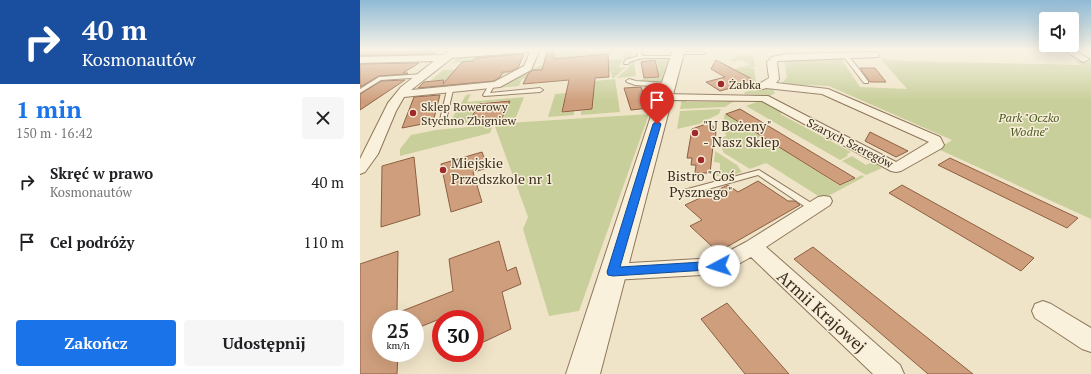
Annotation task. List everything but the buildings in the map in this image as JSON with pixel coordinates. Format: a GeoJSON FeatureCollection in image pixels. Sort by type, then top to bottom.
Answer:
{"type":"FeatureCollection","features":[{"type":"Feature","properties":{"kind":"street"},"geometry":{"type":"LineString","coordinates":[[360,169],[373,150],[394,102],[401,94],[434,66]]}},
{"type":"Feature","properties":{"kind":"street"},"geometry":{"type":"LineString","coordinates":[[401,94],[490,86],[529,66]]}},
{"type":"Feature","properties":{"kind":"street"},"geometry":{"type":"LineString","coordinates":[[583,374],[674,66]]}},
{"type":"Feature","properties":{"kind":"street"},"geometry":{"type":"LineString","coordinates":[[764,85],[774,79],[773,66]]}},
{"type":"Feature","properties":{"kind":"street","name":"Szarych Szeregów"},"geometry":{"type":"LineString","coordinates":[[666,91],[719,98],[764,98],[896,168],[937,145],[935,140],[828,92],[764,85],[719,98]]}},
{"type":"Feature","properties":{"kind":"street"},"geometry":{"type":"LineString","coordinates":[[613,272],[719,266],[753,247],[819,205]]}},
{"type":"Feature","properties":{"kind":"street","name":"Armii Krajowej"},"geometry":{"type":"LineString","coordinates":[[753,247],[892,374]]}},
{"type":"Feature","properties":{"kind":"street"},"geometry":{"type":"LineString","coordinates":[[1043,310],[1091,341]]}},
{"type":"Feature","properties":{"kind":"lane"},"geometry":{"type":"LineString","coordinates":[[854,66],[866,82]]}},
{"type":"Feature","properties":{"kind":"lane"},"geometry":{"type":"LineString","coordinates":[[360,91],[379,79],[423,76]]}},
{"type":"Feature","properties":{"kind":"lane"},"geometry":{"type":"LineString","coordinates":[[629,81],[666,91]]}},
{"type":"Feature","properties":{"kind":"lane"},"geometry":{"type":"LineString","coordinates":[[490,86],[486,95],[540,90]]}},
{"type":"Feature","properties":{"kind":"lane"},"geometry":{"type":"LineString","coordinates":[[443,120],[450,90]]}},
{"type":"Feature","properties":{"kind":"lane"},"geometry":{"type":"LineString","coordinates":[[683,193],[713,186],[759,172],[819,205]]}},
{"type":"Feature","properties":{"kind":"green space"},"geometry":{"type":"Polygon","coordinates":[[[538,66],[626,67],[614,78],[612,78],[611,71],[522,79],[519,86],[497,88],[538,66]]]}},
{"type":"Feature","properties":{"kind":"green space"},"geometry":{"type":"Polygon","coordinates":[[[635,66],[636,76],[617,78],[629,67],[635,66]]]}},
{"type":"Feature","properties":{"kind":"green space"},"geometry":{"type":"Polygon","coordinates":[[[657,66],[667,66],[662,81],[642,81],[642,79],[660,78],[657,66]]]}},
{"type":"Feature","properties":{"kind":"green space","name":"Park \"Oczko Wodne\""},"geometry":{"type":"Polygon","coordinates":[[[785,66],[846,66],[860,87],[907,89],[887,66],[1091,66],[1091,219],[938,149],[952,140],[829,86],[781,84],[787,77],[785,66]]]}},
{"type":"Feature","properties":{"kind":"green space"},"geometry":{"type":"Polygon","coordinates":[[[741,67],[754,68],[756,82],[744,81],[752,79],[743,74],[735,76],[733,70],[741,67]]]}},
{"type":"Feature","properties":{"kind":"green space"},"geometry":{"type":"Polygon","coordinates":[[[510,69],[503,75],[430,81],[443,70],[510,69]]]}},
{"type":"Feature","properties":{"kind":"green space"},"geometry":{"type":"Polygon","coordinates":[[[615,79],[620,112],[581,115],[581,111],[593,109],[594,93],[565,95],[561,113],[574,111],[574,115],[548,117],[555,94],[589,91],[594,81],[615,79]]]}},
{"type":"Feature","properties":{"kind":"green space"},"geometry":{"type":"Polygon","coordinates":[[[645,86],[655,86],[659,88],[652,107],[645,86]]]}},
{"type":"Feature","properties":{"kind":"green space"},"geometry":{"type":"Polygon","coordinates":[[[764,87],[773,88],[775,93],[770,96],[744,94],[745,92],[764,87]]]}},
{"type":"Feature","properties":{"kind":"green space"},"geometry":{"type":"Polygon","coordinates":[[[471,94],[467,102],[524,97],[515,120],[502,121],[510,100],[479,103],[467,123],[448,125],[466,95],[471,94]]]}},
{"type":"Feature","properties":{"kind":"green space"},"geometry":{"type":"Polygon","coordinates":[[[682,99],[686,99],[686,102],[729,102],[730,99],[734,101],[725,107],[680,109],[682,99]]]}},
{"type":"Feature","properties":{"kind":"green space"},"geometry":{"type":"Polygon","coordinates":[[[762,100],[786,111],[780,114],[851,152],[847,154],[848,156],[840,160],[746,106],[762,100]]]}},
{"type":"Feature","properties":{"kind":"green space"},"geometry":{"type":"Polygon","coordinates":[[[721,109],[719,114],[699,124],[677,129],[680,111],[721,109]]]}},
{"type":"Feature","properties":{"kind":"green space"},"geometry":{"type":"Polygon","coordinates":[[[725,113],[840,186],[862,175],[864,177],[815,203],[820,197],[766,163],[750,169],[724,153],[722,149],[723,137],[726,136],[726,134],[721,130],[725,113]]]}},
{"type":"Feature","properties":{"kind":"green space"},"geometry":{"type":"Polygon","coordinates":[[[649,114],[579,311],[549,316],[523,229],[528,217],[494,124],[649,114]]]}},
{"type":"Feature","properties":{"kind":"green space"},"geometry":{"type":"Polygon","coordinates":[[[490,125],[492,128],[490,133],[400,156],[400,149],[411,135],[436,130],[490,125]]]}},
{"type":"Feature","properties":{"kind":"green space"},"geometry":{"type":"Polygon","coordinates":[[[715,151],[737,165],[742,172],[722,179],[721,176],[717,176],[716,173],[720,173],[720,163],[714,162],[715,151]]]}},
{"type":"Feature","properties":{"kind":"green space"},"geometry":{"type":"Polygon","coordinates":[[[852,156],[866,165],[872,162],[882,168],[866,175],[842,161],[852,156]]]}},
{"type":"Feature","properties":{"kind":"place","name":"Żabka"},"geometry":{"type":"Point","coordinates":[721,84]}},
{"type":"Feature","properties":{"kind":"place","name":"Sklep Rowerowy Stychno Zbigniew"},"geometry":{"type":"Point","coordinates":[413,113]}},
{"type":"Feature","properties":{"kind":"place","name":"\"U Bożeny\" - Nasz Sklep"},"geometry":{"type":"Point","coordinates":[695,133]}},
{"type":"Feature","properties":{"kind":"place","name":"Bistro \"Coś Pysznego\""},"geometry":{"type":"Point","coordinates":[701,160]}},
{"type":"Feature","properties":{"kind":"place","name":"Miejskie Przedszkole nr 1"},"geometry":{"type":"Point","coordinates":[443,170]}},
{"type":"Feature","properties":{"kind":"route"},"geometry":{"type":"LineString","coordinates":[[657,124],[613,272],[719,266]]}}]}
